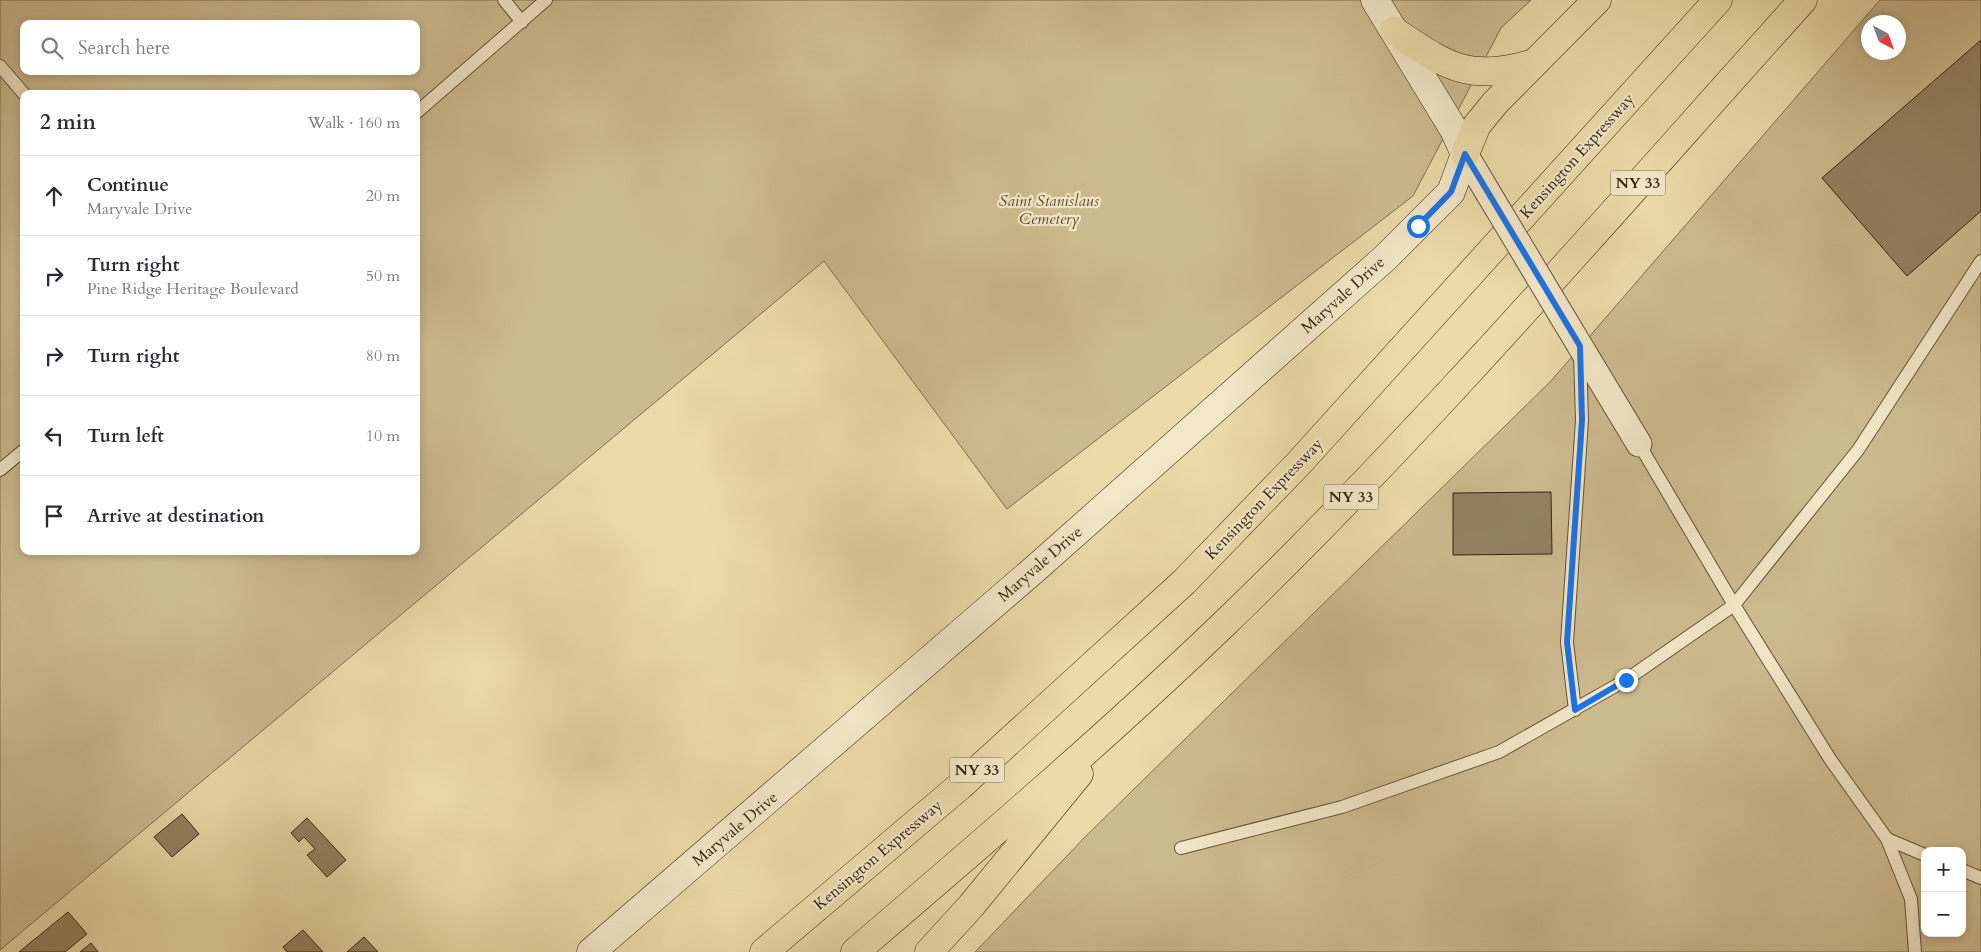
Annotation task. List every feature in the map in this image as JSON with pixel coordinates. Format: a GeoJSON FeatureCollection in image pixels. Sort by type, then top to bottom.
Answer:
{"type":"FeatureCollection","features":[{"type":"Feature","properties":{"kind":"highway"},"geometry":{"type":"LineString","coordinates":[[1465,154],[1476,125],[1597,0]]}},
{"type":"Feature","properties":{"kind":"highway","name":"Kensington Expressway"},"geometry":{"type":"LineString","coordinates":[[764,952],[960,786],[1184,582],[1299,463],[1718,0]]}},
{"type":"Feature","properties":{"kind":"highway","name":"NY 33"},"geometry":{"type":"LineString","coordinates":[[855,952],[1132,709],[1224,624],[1360,488],[1480,360],[1803,0]]}},
{"type":"Feature","properties":{"kind":"highway"},"geometry":{"type":"LineString","coordinates":[[1394,31],[1445,64],[1463,70],[1495,72],[1534,63]]}},
{"type":"Feature","properties":{"kind":"highway"},"geometry":{"type":"LineString","coordinates":[[929,952],[971,906],[1132,709]]}},
{"type":"Feature","properties":{"kind":"street"},"geometry":{"type":"LineString","coordinates":[[1375,0],[1639,444]]}},
{"type":"Feature","properties":{"kind":"street","name":"Maryvale Drive"},"geometry":{"type":"LineString","coordinates":[[591,952],[1036,568],[1385,258],[1451,192],[1465,154]]}},
{"type":"Feature","properties":{"kind":"lane"},"geometry":{"type":"LineString","coordinates":[[504,0],[522,22]]}},
{"type":"Feature","properties":{"kind":"lane"},"geometry":{"type":"LineString","coordinates":[[420,110],[546,0]]}},
{"type":"Feature","properties":{"kind":"lane"},"geometry":{"type":"LineString","coordinates":[[0,66],[21,90]]}},
{"type":"Feature","properties":{"kind":"lane"},"geometry":{"type":"LineString","coordinates":[[1181,848],[1342,807],[1499,752],[1626,680],[1734,605],[1858,450],[1981,261]]}},
{"type":"Feature","properties":{"kind":"lane"},"geometry":{"type":"LineString","coordinates":[[1575,710],[1567,642],[1582,420],[1580,346]]}},
{"type":"Feature","properties":{"kind":"lane"},"geometry":{"type":"LineString","coordinates":[[1639,444],[1734,605],[1830,759],[1887,839],[1911,899],[1915,952]]}},
{"type":"Feature","properties":{"kind":"lane"},"geometry":{"type":"LineString","coordinates":[[0,470],[20,453]]}},
{"type":"Feature","properties":{"kind":"lane"},"geometry":{"type":"LineString","coordinates":[[1887,839],[1921,853]]}},
{"type":"Feature","properties":{"kind":"lane"},"geometry":{"type":"LineString","coordinates":[[1966,872],[1981,878]]}},
{"type":"Feature","properties":{"kind":"green space","name":"Saint Stanislaus Cemetery"},"geometry":{"type":"Polygon","coordinates":[[[0,0],[1531,0],[1501,28],[1413,196],[1007,509],[824,261],[0,950],[0,0]]]}},
{"type":"Feature","properties":{"kind":"green space"},"geometry":{"type":"Polygon","coordinates":[[[1880,0],[1981,0],[1981,952],[975,952],[1087,835],[1551,381],[1861,22],[1861,60],[1906,60],[1906,15],[1867,15],[1880,0]]]}},
{"type":"Feature","properties":{"kind":"building"},"geometry":{"type":"Polygon","coordinates":[[[1981,40],[1981,211],[1907,276],[1822,178],[1981,40]]]}},
{"type":"Feature","properties":{"kind":"building"},"geometry":{"type":"Polygon","coordinates":[[[1551,492],[1552,554],[1453,555],[1453,493],[1551,492]]]}},
{"type":"Feature","properties":{"kind":"building"},"geometry":{"type":"Polygon","coordinates":[[[182,814],[199,834],[172,857],[154,837],[182,814]]]}},
{"type":"Feature","properties":{"kind":"building"},"geometry":{"type":"Polygon","coordinates":[[[307,818],[346,860],[327,877],[307,855],[315,849],[304,837],[299,842],[291,833],[307,818]]]}},
{"type":"Feature","properties":{"kind":"building"},"geometry":{"type":"Polygon","coordinates":[[[68,912],[87,934],[65,952],[19,952],[68,912]]]}},
{"type":"Feature","properties":{"kind":"building"},"geometry":{"type":"Polygon","coordinates":[[[303,930],[323,952],[287,952],[283,947],[303,930]]]}},
{"type":"Feature","properties":{"kind":"building"},"geometry":{"type":"Polygon","coordinates":[[[364,937],[378,952],[347,952],[364,937]]]}},
{"type":"Feature","properties":{"kind":"building"},"geometry":{"type":"Polygon","coordinates":[[[91,943],[98,952],[80,952],[91,943]]]}},
{"type":"Feature","properties":{"kind":"route"},"geometry":{"type":"LineString","coordinates":[[1418,226],[1451,192],[1465,154],[1580,346],[1582,420],[1567,642],[1575,710],[1626,680]]}}]}
